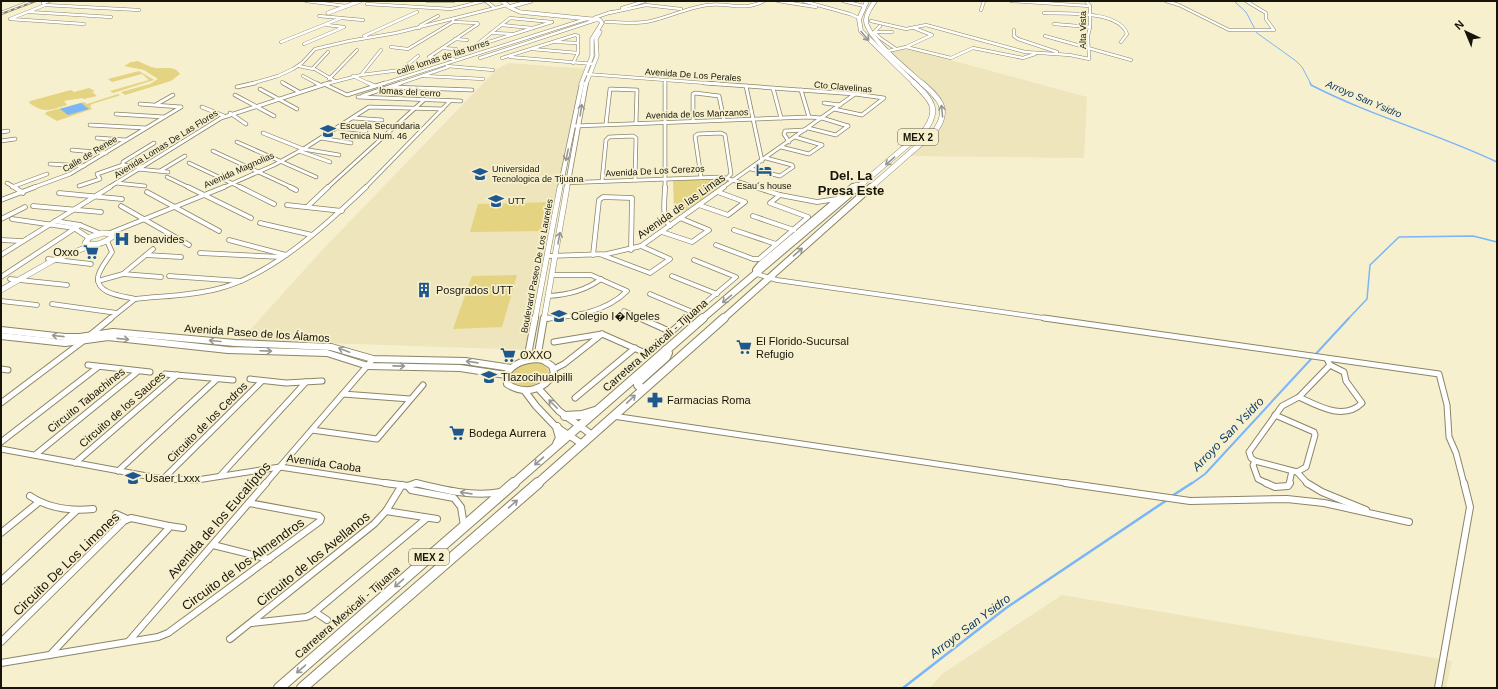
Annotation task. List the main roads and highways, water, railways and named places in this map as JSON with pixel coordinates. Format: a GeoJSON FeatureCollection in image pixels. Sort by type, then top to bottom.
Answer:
{"type":"FeatureCollection","features":[{"type":"Feature","properties":{"kind":"main road","name":"Carretera Mexicali - Tijuana"},"geometry":{"type":"LineString","coordinates":[[279,688],[666,350],[865,183],[925,130],[933,119],[934,110],[929,98],[864,36],[858,26],[860,16],[867,1]]}},
{"type":"Feature","properties":{"kind":"main road","name":"MEX 2"},"geometry":{"type":"LineString","coordinates":[[302,688],[582,444],[642,389],[935,131],[944,116],[943,109],[938,98],[866,28],[866,18],[875,1]]}},
{"type":"Feature","properties":{"kind":"main road"},"geometry":{"type":"LineString","coordinates":[[757,274],[756,270],[760,265],[838,199],[852,188],[865,183]]}},
{"type":"Feature","properties":{"kind":"main road"},"geometry":{"type":"LineString","coordinates":[[642,389],[638,385],[638,382],[666,357],[668,353],[666,350]]}},
{"type":"Feature","properties":{"kind":"main road"},"geometry":{"type":"LineString","coordinates":[[565,416],[582,415],[599,410]]}},
{"type":"Feature","properties":{"kind":"main road"},"geometry":{"type":"LineString","coordinates":[[555,448],[560,438],[557,427]]}},
{"type":"Feature","properties":{"kind":"water"},"geometry":{"type":"Polygon","coordinates":[[[81,103],[89,109],[68,115],[60,109],[81,103]]]}},
{"type":"Feature","properties":{"kind":"waterway","name":"Arroyo San Ysidro"},"geometry":{"type":"LineString","coordinates":[[1234,1],[1246,12],[1257,33],[1302,67],[1311,84]]}},
{"type":"Feature","properties":{"kind":"waterway","name":"Arroyo San Ysidro"},"geometry":{"type":"LineString","coordinates":[[1310,83],[1311,85],[1357,106],[1451,142],[1497,162]]}},
{"type":"Feature","properties":{"kind":"waterway","name":"Arroyo San Ysidro"},"geometry":{"type":"LineString","coordinates":[[1348,319],[1367,299],[1370,265],[1399,237],[1473,236],[1497,242]]}},
{"type":"Feature","properties":{"kind":"waterway","name":"Arroyo San Ysidro"},"geometry":{"type":"LineString","coordinates":[[1191,484],[1205,474],[1349,318]]}},
{"type":"Feature","properties":{"kind":"waterway","name":"Arroyo San Ysidro"},"geometry":{"type":"LineString","coordinates":[[1172,496],[1192,483]]}},
{"type":"Feature","properties":{"kind":"waterway","name":"Arroyo San Ysidro"},"geometry":{"type":"LineString","coordinates":[[903,688],[1006,608],[1167,500]]}},
{"type":"Feature","properties":{"kind":"railway"},"geometry":{"type":"LineString","coordinates":[[1,14],[36,1]]}},
{"type":"Feature","properties":{"kind":"place","name":"Escuela Secundaria Tecnica Num. 46"},"geometry":{"type":"Point","coordinates":[328,131]}},
{"type":"Feature","properties":{"kind":"place","name":"Esau´s house"},"geometry":{"type":"Point","coordinates":[764,170]}},
{"type":"Feature","properties":{"kind":"place","name":"Universidad Tecnologica de Tijuana"},"geometry":{"type":"Point","coordinates":[480,174]}},
{"type":"Feature","properties":{"kind":"place","name":"UTT"},"geometry":{"type":"Point","coordinates":[496,201]}},
{"type":"Feature","properties":{"kind":"place","name":"benavides"},"geometry":{"type":"Point","coordinates":[122,239]}},
{"type":"Feature","properties":{"kind":"place","name":"Oxxo"},"geometry":{"type":"Point","coordinates":[91,252]}},
{"type":"Feature","properties":{"kind":"place","name":"Posgrados UTT"},"geometry":{"type":"Point","coordinates":[424,290]}},
{"type":"Feature","properties":{"kind":"place","name":"Colegio I�Ngeles"},"geometry":{"type":"Point","coordinates":[559,316]}},
{"type":"Feature","properties":{"kind":"place","name":"El Florido-Sucursal Refugio"},"geometry":{"type":"Point","coordinates":[744,347]}},
{"type":"Feature","properties":{"kind":"place","name":"OXXO"},"geometry":{"type":"Point","coordinates":[508,355]}},
{"type":"Feature","properties":{"kind":"place","name":"Tlazocihualpilli"},"geometry":{"type":"Point","coordinates":[489,377]}},
{"type":"Feature","properties":{"kind":"place","name":"Farmacias Roma"},"geometry":{"type":"Point","coordinates":[655,400]}},
{"type":"Feature","properties":{"kind":"place","name":"Bodega Aurrera"},"geometry":{"type":"Point","coordinates":[457,433]}},
{"type":"Feature","properties":{"kind":"place","name":"Usaer Lxxx"},"geometry":{"type":"Point","coordinates":[133,478]}},
{"type":"Feature","properties":{"kind":"district","name":"Del. La Presa Este"},"geometry":{"type":"Point","coordinates":[851,182]}}]}
